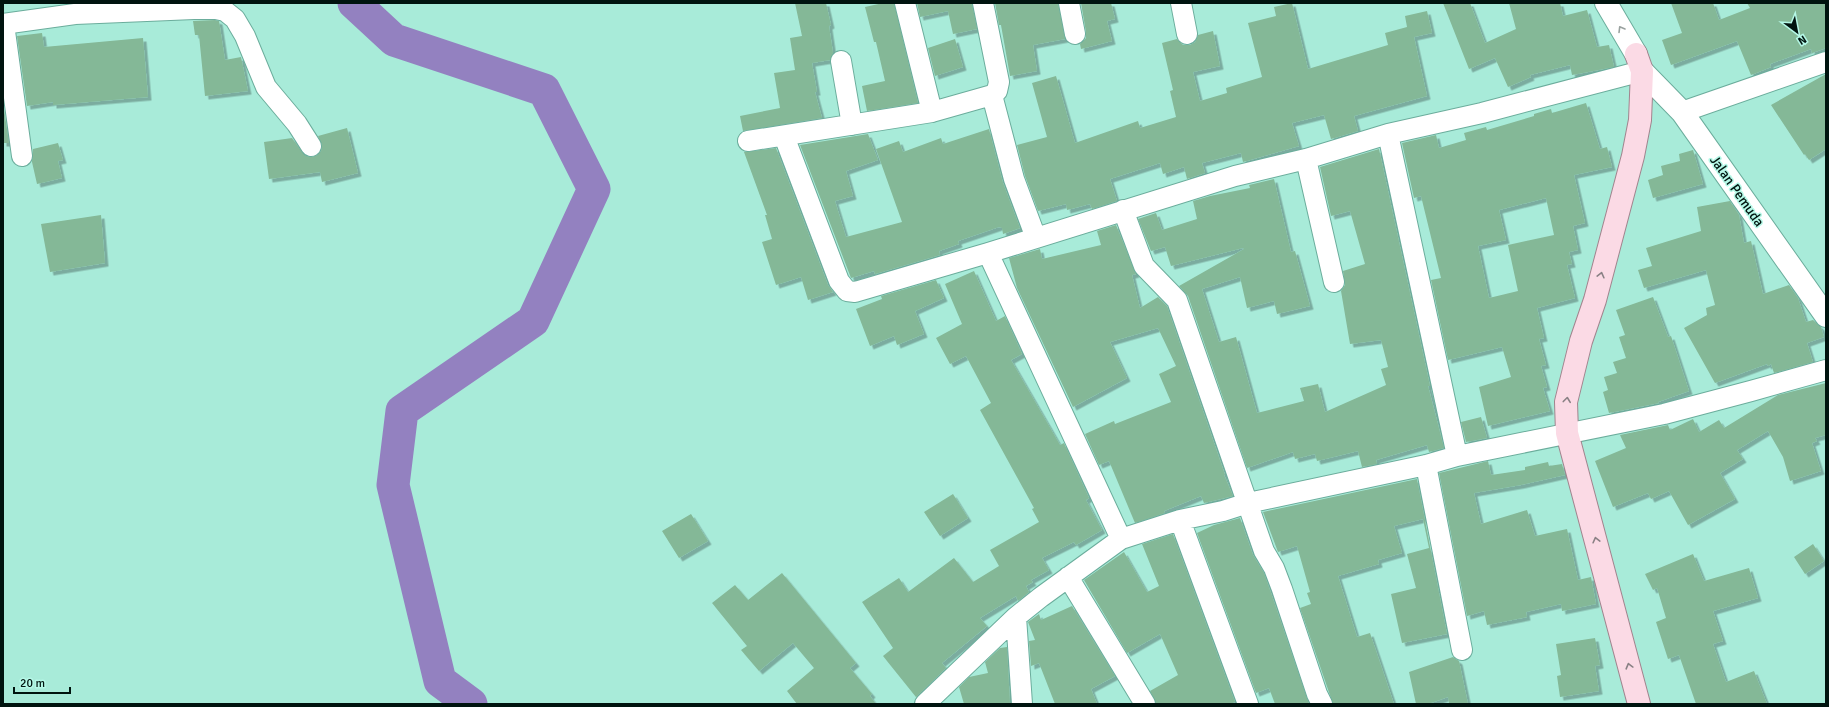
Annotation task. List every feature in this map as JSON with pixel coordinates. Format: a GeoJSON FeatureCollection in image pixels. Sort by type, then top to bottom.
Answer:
{"type":"FeatureCollection","features":[{"type":"Feature","properties":{"kind":"main road"},"geometry":{"type":"LineString","coordinates":[[1639,63],[1640,120],[1633,156],[1595,300],[1581,341],[1566,402],[1567,434],[1639,704]]}},
{"type":"Feature","properties":{"kind":"street"},"geometry":{"type":"LineString","coordinates":[[905,3],[932,112]]}},
{"type":"Feature","properties":{"kind":"street"},"geometry":{"type":"LineString","coordinates":[[748,141],[932,112],[992,95],[997,91],[999,82],[983,3]]}},
{"type":"Feature","properties":{"kind":"street"},"geometry":{"type":"LineString","coordinates":[[1069,3],[1075,34]]}},
{"type":"Feature","properties":{"kind":"street"},"geometry":{"type":"LineString","coordinates":[[1181,3],[1187,34]]}},
{"type":"Feature","properties":{"kind":"street","name":"Jalan Pemuda"},"geometry":{"type":"LineString","coordinates":[[1606,3],[1639,63],[1682,112],[1826,316]]}},
{"type":"Feature","properties":{"kind":"street"},"geometry":{"type":"LineString","coordinates":[[22,156],[3,24],[73,9],[216,9],[225,11],[235,20],[245,36],[266,88],[297,124],[311,146]]}},
{"type":"Feature","properties":{"kind":"street"},"geometry":{"type":"LineString","coordinates":[[841,61],[852,125]]}},
{"type":"Feature","properties":{"kind":"street"},"geometry":{"type":"LineString","coordinates":[[1682,112],[1826,62]]}},
{"type":"Feature","properties":{"kind":"street"},"geometry":{"type":"LineString","coordinates":[[784,136],[839,281],[847,291],[855,292],[988,253],[1235,176],[1306,160],[1388,134],[1482,113],[1639,63]]}},
{"type":"Feature","properties":{"kind":"street"},"geometry":{"type":"LineString","coordinates":[[992,95],[1014,179],[1036,238]]}},
{"type":"Feature","properties":{"kind":"street"},"geometry":{"type":"LineString","coordinates":[[1388,134],[1457,456]]}},
{"type":"Feature","properties":{"kind":"street"},"geometry":{"type":"LineString","coordinates":[[1306,160],[1334,282]]}},
{"type":"Feature","properties":{"kind":"street"},"geometry":{"type":"LineString","coordinates":[[1123,210],[1144,266],[1177,300],[1264,551],[1274,568],[1282,589],[1317,694],[1322,704]]}},
{"type":"Feature","properties":{"kind":"street"},"geometry":{"type":"LineString","coordinates":[[988,253],[1121,539]]}},
{"type":"Feature","properties":{"kind":"street"},"geometry":{"type":"LineString","coordinates":[[925,704],[1016,617],[1121,539],[1180,520],[1223,511],[1248,503],[1426,465],[1457,456],[1664,414],[1826,370]]}},
{"type":"Feature","properties":{"kind":"street"},"geometry":{"type":"LineString","coordinates":[[1426,465],[1462,650]]}},
{"type":"Feature","properties":{"kind":"street"},"geometry":{"type":"LineString","coordinates":[[1180,520],[1248,704]]}},
{"type":"Feature","properties":{"kind":"street"},"geometry":{"type":"LineString","coordinates":[[1068,577],[1144,704]]}},
{"type":"Feature","properties":{"kind":"street"},"geometry":{"type":"LineString","coordinates":[[1016,617],[1022,704]]}},
{"type":"Feature","properties":{"kind":"building"},"geometry":{"type":"Polygon","coordinates":[[[795,3],[826,3],[831,25],[829,26],[833,53],[830,60],[812,63],[817,92],[815,92],[822,118],[743,131],[740,116],[780,108],[774,73],[795,70],[790,38],[802,36],[795,3]]]}},
{"type":"Feature","properties":{"kind":"building"},"geometry":{"type":"Polygon","coordinates":[[[883,3],[894,3],[918,103],[867,111],[862,86],[885,81],[876,42],[874,42],[865,7],[883,3]]]}},
{"type":"Feature","properties":{"kind":"building"},"geometry":{"type":"Polygon","coordinates":[[[917,3],[972,3],[977,29],[953,34],[948,11],[920,17],[917,3]]]}},
{"type":"Feature","properties":{"kind":"building"},"geometry":{"type":"Polygon","coordinates":[[[995,3],[1058,3],[1065,39],[1033,45],[1037,71],[1010,76],[1001,25],[999,25],[995,3]]]}},
{"type":"Feature","properties":{"kind":"building"},"geometry":{"type":"Polygon","coordinates":[[[1081,3],[1111,3],[1115,19],[1107,21],[1112,41],[1081,49],[1080,44],[1086,38],[1086,32],[1081,3]]]}},
{"type":"Feature","properties":{"kind":"building"},"geometry":{"type":"Polygon","coordinates":[[[1292,3],[1308,69],[1388,45],[1385,33],[1407,27],[1405,16],[1427,11],[1432,33],[1414,37],[1427,96],[1354,116],[1358,131],[1331,139],[1324,115],[1292,123],[1299,146],[1243,162],[1241,153],[1202,163],[1205,173],[1187,179],[1184,167],[1163,174],[1160,163],[1110,179],[1117,201],[1092,209],[1090,204],[1067,210],[1066,204],[1038,211],[1025,176],[1017,145],[1047,137],[1032,83],[1056,76],[1075,143],[1138,121],[1140,128],[1176,117],[1170,91],[1173,90],[1162,43],[1177,39],[1183,45],[1190,45],[1195,42],[1198,35],[1213,31],[1220,66],[1193,72],[1200,101],[1227,93],[1226,88],[1262,77],[1248,23],[1276,16],[1274,7],[1292,3]]]}},
{"type":"Feature","properties":{"kind":"building"},"geometry":{"type":"Polygon","coordinates":[[[1443,3],[1470,3],[1485,43],[1516,29],[1509,3],[1560,3],[1563,16],[1587,10],[1597,47],[1609,45],[1614,67],[1572,75],[1570,65],[1530,75],[1531,77],[1508,87],[1495,58],[1469,69],[1443,3]]]}},
{"type":"Feature","properties":{"kind":"building"},"geometry":{"type":"Polygon","coordinates":[[[1671,3],[1713,3],[1719,20],[1750,8],[1747,3],[1826,3],[1826,48],[1812,53],[1811,49],[1770,64],[1771,67],[1751,75],[1737,41],[1671,65],[1662,40],[1682,33],[1671,3]]]}},
{"type":"Feature","properties":{"kind":"building"},"geometry":{"type":"Polygon","coordinates":[[[193,21],[219,21],[225,60],[241,57],[248,91],[205,96],[199,35],[195,35],[193,21]]]}},
{"type":"Feature","properties":{"kind":"building"},"geometry":{"type":"Polygon","coordinates":[[[42,33],[44,47],[143,38],[148,97],[53,105],[53,102],[27,106],[17,36],[42,33]]]}},
{"type":"Feature","properties":{"kind":"building"},"geometry":{"type":"Polygon","coordinates":[[[955,39],[963,67],[935,76],[928,48],[955,39]]]}},
{"type":"Feature","properties":{"kind":"building"},"geometry":{"type":"Polygon","coordinates":[[[1826,74],[1826,149],[1809,160],[1805,154],[1804,155],[1771,105],[1826,74]]]}},
{"type":"Feature","properties":{"kind":"building"},"geometry":{"type":"Polygon","coordinates":[[[3,102],[9,143],[3,143],[3,102]]]}},
{"type":"Feature","properties":{"kind":"building"},"geometry":{"type":"Polygon","coordinates":[[[1586,103],[1600,149],[1607,147],[1612,167],[1574,175],[1585,223],[1573,226],[1578,250],[1569,252],[1572,264],[1567,265],[1575,298],[1537,308],[1544,338],[1539,339],[1546,365],[1541,366],[1547,387],[1543,388],[1550,411],[1488,426],[1479,387],[1511,377],[1502,347],[1448,360],[1431,280],[1441,278],[1421,196],[1414,198],[1402,143],[1436,135],[1439,148],[1466,140],[1464,133],[1486,127],[1487,130],[1534,116],[1534,114],[1551,109],[1552,113],[1586,103]],[[1546,198],[1499,210],[1506,240],[1478,246],[1489,298],[1518,291],[1508,245],[1554,235],[1546,198]]]}},
{"type":"Feature","properties":{"kind":"building"},"geometry":{"type":"Polygon","coordinates":[[[347,128],[358,173],[322,182],[320,172],[269,179],[264,142],[292,138],[306,156],[312,157],[321,151],[322,145],[318,136],[347,128]]]}},
{"type":"Feature","properties":{"kind":"building"},"geometry":{"type":"Polygon","coordinates":[[[989,129],[1003,183],[1020,228],[1003,234],[1002,228],[999,227],[958,241],[959,244],[939,251],[940,255],[875,274],[874,271],[851,278],[800,145],[868,134],[878,160],[846,171],[853,196],[835,201],[846,237],[902,222],[876,149],[899,141],[903,152],[941,138],[943,144],[989,129]]]}},
{"type":"Feature","properties":{"kind":"building"},"geometry":{"type":"Polygon","coordinates":[[[58,143],[63,160],[58,161],[62,178],[37,184],[32,162],[33,149],[58,143]]]}},
{"type":"Feature","properties":{"kind":"building"},"geometry":{"type":"Polygon","coordinates":[[[776,148],[828,285],[833,292],[808,300],[801,277],[776,285],[762,242],[772,239],[765,215],[767,215],[744,152],[776,148]]]}},
{"type":"Feature","properties":{"kind":"building"},"geometry":{"type":"Polygon","coordinates":[[[1379,149],[1430,386],[1428,386],[1444,448],[1429,452],[1427,445],[1376,460],[1377,464],[1362,467],[1358,451],[1317,461],[1315,454],[1295,459],[1293,452],[1247,468],[1188,296],[1179,286],[1244,249],[1243,248],[1171,266],[1165,247],[1151,251],[1138,219],[1156,213],[1162,230],[1197,219],[1193,201],[1250,188],[1249,185],[1274,179],[1291,252],[1295,251],[1310,306],[1277,314],[1274,301],[1247,308],[1240,277],[1202,289],[1219,342],[1236,337],[1257,413],[1304,401],[1300,388],[1318,384],[1325,412],[1386,385],[1381,369],[1388,367],[1381,340],[1350,344],[1341,291],[1345,285],[1343,271],[1365,264],[1350,211],[1331,216],[1320,167],[1379,149]]]}},
{"type":"Feature","properties":{"kind":"building"},"geometry":{"type":"Polygon","coordinates":[[[1693,150],[1703,184],[1653,198],[1648,180],[1663,175],[1661,166],[1680,161],[1679,154],[1693,150]]]}},
{"type":"Feature","properties":{"kind":"building"},"geometry":{"type":"Polygon","coordinates":[[[1730,201],[1739,215],[1744,243],[1751,241],[1763,294],[1789,285],[1798,298],[1806,322],[1813,320],[1821,327],[1824,337],[1807,343],[1813,362],[1774,373],[1771,364],[1768,366],[1767,364],[1715,383],[1684,328],[1707,315],[1706,308],[1715,305],[1706,270],[1644,288],[1638,270],[1652,266],[1646,248],[1701,231],[1697,207],[1730,201]]]}},
{"type":"Feature","properties":{"kind":"building"},"geometry":{"type":"Polygon","coordinates":[[[101,215],[105,263],[50,272],[41,224],[101,215]]]}},
{"type":"Feature","properties":{"kind":"building"},"geometry":{"type":"Polygon","coordinates":[[[1116,225],[1136,274],[1132,275],[1140,308],[1158,297],[1167,306],[1224,475],[1233,496],[1204,503],[1201,496],[1164,511],[1165,513],[1135,523],[1109,461],[1099,465],[1085,434],[1114,421],[1115,424],[1171,402],[1159,374],[1176,366],[1158,328],[1110,342],[1127,378],[1073,407],[1017,288],[1009,258],[1040,249],[1042,259],[1101,245],[1097,231],[1116,225]]]}},
{"type":"Feature","properties":{"kind":"building"},"geometry":{"type":"Polygon","coordinates":[[[974,271],[996,321],[1005,316],[1022,354],[1011,360],[1060,445],[1064,443],[1089,498],[1086,500],[1102,530],[1076,545],[1074,542],[1042,558],[1049,570],[1031,580],[1033,582],[1026,586],[1029,592],[1018,601],[1016,596],[980,618],[987,626],[942,663],[946,668],[916,697],[883,656],[893,648],[862,602],[899,578],[908,592],[954,558],[973,582],[999,566],[990,550],[1039,522],[1032,509],[1034,508],[980,410],[991,403],[966,356],[950,364],[936,338],[962,324],[945,284],[974,271]]]}},
{"type":"Feature","properties":{"kind":"building"},"geometry":{"type":"Polygon","coordinates":[[[936,280],[944,298],[915,311],[924,334],[897,345],[894,336],[870,346],[856,309],[882,299],[881,296],[936,280]]]}},
{"type":"Feature","properties":{"kind":"building"},"geometry":{"type":"Polygon","coordinates":[[[1653,297],[1668,337],[1671,336],[1689,391],[1658,402],[1659,403],[1609,413],[1603,392],[1608,390],[1604,377],[1617,373],[1613,362],[1626,358],[1619,337],[1625,335],[1616,310],[1653,297]]]}},
{"type":"Feature","properties":{"kind":"building"},"geometry":{"type":"Polygon","coordinates":[[[1826,383],[1826,435],[1815,438],[1817,441],[1812,443],[1821,471],[1790,481],[1783,457],[1768,431],[1737,450],[1743,459],[1720,473],[1735,499],[1688,525],[1669,491],[1651,499],[1648,493],[1613,507],[1595,461],[1626,448],[1620,435],[1668,425],[1670,430],[1693,419],[1699,432],[1719,420],[1724,428],[1778,395],[1826,383]]]}},
{"type":"Feature","properties":{"kind":"building"},"geometry":{"type":"Polygon","coordinates":[[[1481,417],[1487,438],[1466,442],[1461,422],[1481,417]]]}},
{"type":"Feature","properties":{"kind":"building"},"geometry":{"type":"Polygon","coordinates":[[[1488,461],[1491,475],[1525,470],[1525,467],[1548,462],[1549,466],[1562,464],[1565,475],[1521,485],[1474,493],[1481,524],[1527,510],[1535,536],[1567,529],[1578,580],[1591,577],[1596,604],[1562,611],[1561,604],[1526,612],[1527,617],[1487,625],[1484,611],[1467,616],[1439,473],[1488,461]]]}},
{"type":"Feature","properties":{"kind":"building"},"geometry":{"type":"Polygon","coordinates":[[[1417,479],[1447,634],[1402,643],[1391,594],[1416,588],[1407,554],[1429,548],[1423,519],[1394,526],[1402,553],[1378,560],[1379,564],[1338,576],[1357,637],[1370,633],[1394,704],[1333,704],[1300,608],[1311,604],[1307,593],[1310,592],[1297,546],[1278,552],[1263,512],[1417,479]]]}},
{"type":"Feature","properties":{"kind":"building"},"geometry":{"type":"Polygon","coordinates":[[[953,494],[968,518],[940,536],[924,512],[953,494]]]}},
{"type":"Feature","properties":{"kind":"building"},"geometry":{"type":"Polygon","coordinates":[[[691,514],[708,541],[679,558],[662,531],[691,514]]]}},
{"type":"Feature","properties":{"kind":"building"},"geometry":{"type":"Polygon","coordinates":[[[1240,518],[1253,555],[1264,573],[1309,704],[1275,704],[1269,688],[1256,693],[1197,533],[1214,525],[1240,518]]]}},
{"type":"Feature","properties":{"kind":"building"},"geometry":{"type":"Polygon","coordinates":[[[1173,534],[1235,702],[1230,704],[1156,704],[1150,691],[1178,675],[1160,634],[1127,653],[1084,580],[1124,552],[1147,592],[1159,586],[1142,544],[1173,534]]]}},
{"type":"Feature","properties":{"kind":"building"},"geometry":{"type":"Polygon","coordinates":[[[1813,544],[1824,561],[1805,574],[1794,557],[1813,544]]]}},
{"type":"Feature","properties":{"kind":"building"},"geometry":{"type":"Polygon","coordinates":[[[1693,554],[1704,581],[1749,568],[1758,598],[1713,611],[1723,641],[1713,644],[1726,682],[1754,671],[1767,704],[1696,704],[1679,655],[1668,659],[1656,622],[1666,618],[1657,588],[1653,590],[1645,574],[1693,554]]]}},
{"type":"Feature","properties":{"kind":"building"},"geometry":{"type":"Polygon","coordinates":[[[782,573],[856,663],[850,668],[872,694],[870,696],[876,704],[797,704],[787,691],[814,668],[793,643],[759,671],[741,650],[747,646],[712,603],[735,585],[748,600],[782,573]]]}},
{"type":"Feature","properties":{"kind":"building"},"geometry":{"type":"Polygon","coordinates":[[[1072,606],[1115,676],[1091,689],[1097,704],[1055,704],[1039,663],[1031,666],[1029,641],[1035,640],[1028,622],[1039,614],[1041,620],[1072,606]]]}},
{"type":"Feature","properties":{"kind":"building"},"geometry":{"type":"Polygon","coordinates":[[[1595,638],[1600,665],[1595,666],[1599,691],[1560,697],[1557,676],[1561,675],[1556,644],[1595,638]]]}},
{"type":"Feature","properties":{"kind":"building"},"geometry":{"type":"Polygon","coordinates":[[[1007,647],[1010,704],[964,704],[959,687],[969,677],[988,673],[985,662],[1000,648],[1007,647]]]}},
{"type":"Feature","properties":{"kind":"building"},"geometry":{"type":"Polygon","coordinates":[[[1453,657],[1459,661],[1468,704],[1449,704],[1448,697],[1428,704],[1416,704],[1409,672],[1453,657]]]}},
{"type":"Feature","properties":{"kind":"waterway"},"geometry":{"type":"LineString","coordinates":[[354,3],[394,40],[544,90],[594,189],[533,321],[402,411],[393,485],[440,681],[471,704]]}}]}
